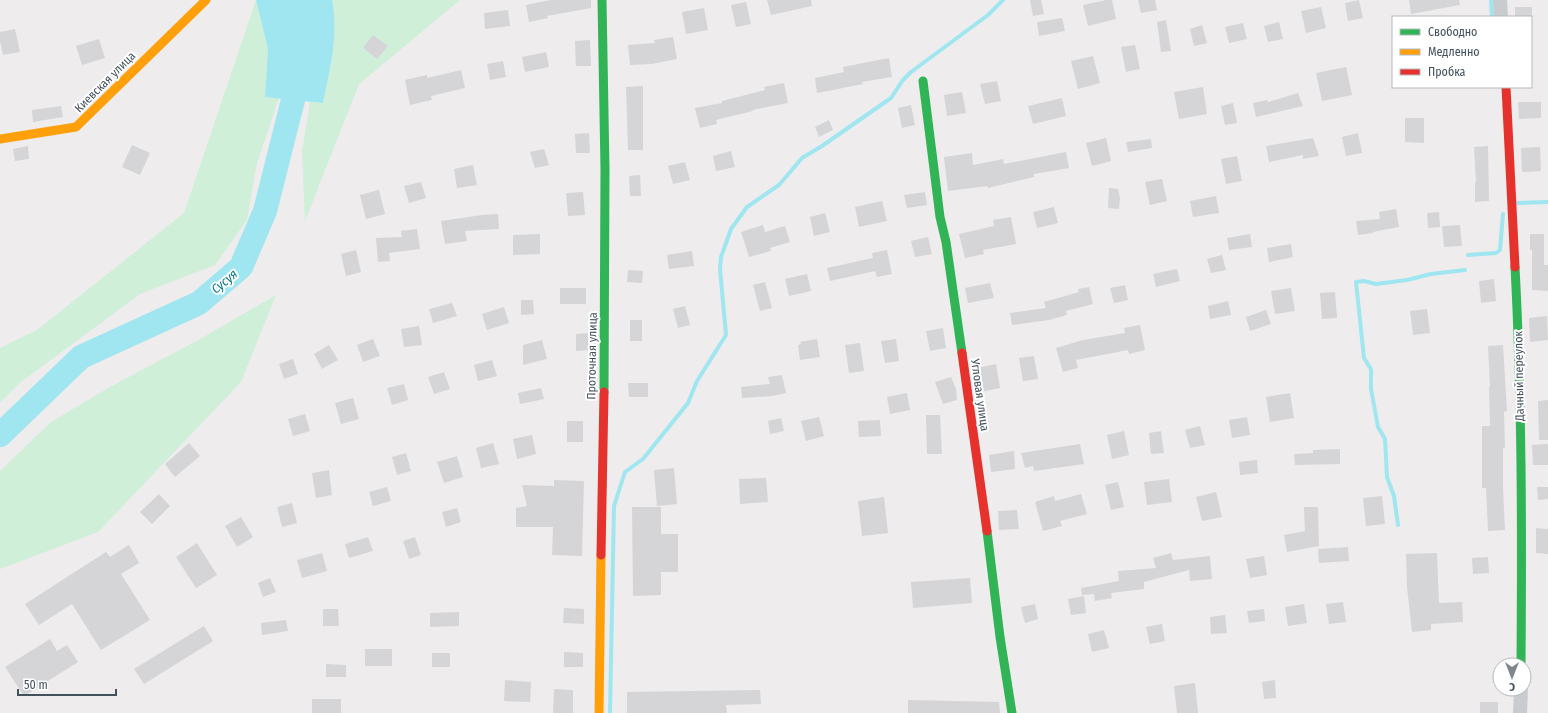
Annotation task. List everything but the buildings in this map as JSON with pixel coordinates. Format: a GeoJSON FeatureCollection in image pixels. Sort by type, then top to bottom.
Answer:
{"type":"FeatureCollection","features":[{"type":"Feature","properties":{"kind":"street","name":"Киевская улица"},"geometry":{"type":"LineString","coordinates":[[0,139],[76,127],[206,0]]}},
{"type":"Feature","properties":{"kind":"street","name":"Проточная улица"},"geometry":{"type":"LineString","coordinates":[[599,713],[605,288],[605,169],[602,0]]}},
{"type":"Feature","properties":{"kind":"street"},"geometry":{"type":"LineString","coordinates":[[1500,0],[1501,16]]}},
{"type":"Feature","properties":{"kind":"street","name":"Угловая улица"},"geometry":{"type":"LineString","coordinates":[[923,81],[940,217],[947,249],[983,500],[1000,637],[1012,713]]}},
{"type":"Feature","properties":{"kind":"street","name":"Дачный переулок"},"geometry":{"type":"LineString","coordinates":[[1506,88],[1519,355],[1522,535],[1521,657]]}},
{"type":"Feature","properties":{"kind":"street"},"geometry":{"type":"LineString","coordinates":[[1520,713],[1521,697]]}},
{"type":"Feature","properties":{"kind":"green space"},"geometry":{"type":"Polygon","coordinates":[[[256,0],[268,49],[265,97],[279,98],[257,163],[247,220],[215,265],[140,294],[21,382],[0,403],[0,348],[37,330],[184,213],[256,0]]]}},
{"type":"Feature","properties":{"kind":"green space"},"geometry":{"type":"Polygon","coordinates":[[[332,0],[460,0],[359,84],[305,221],[302,152],[310,102],[323,103],[333,52],[335,26],[332,0]]]}},
{"type":"Feature","properties":{"kind":"green space"},"geometry":{"type":"Polygon","coordinates":[[[276,295],[241,382],[98,532],[0,569],[0,471],[51,422],[110,387],[202,338],[276,295]]]}},
{"type":"Feature","properties":{"kind":"water"},"geometry":{"type":"Polygon","coordinates":[[[256,0],[332,0],[335,26],[333,52],[323,103],[265,97],[268,49],[256,0]]]}},
{"type":"Feature","properties":{"kind":"waterway"},"geometry":{"type":"LineString","coordinates":[[610,713],[614,506],[625,472],[643,459],[688,403],[697,381],[726,335],[720,269],[721,257],[731,229],[747,207],[779,185],[802,158],[822,146],[891,98],[903,80],[911,72],[988,15],[1003,0]]}},
{"type":"Feature","properties":{"kind":"waterway"},"geometry":{"type":"LineString","coordinates":[[1491,0],[1492,16]]}},
{"type":"Feature","properties":{"kind":"waterway","name":"Сусуя"},"geometry":{"type":"LineString","coordinates":[[0,435],[81,357],[199,303],[241,267],[265,211],[301,68]]}},
{"type":"Feature","properties":{"kind":"waterway"},"geometry":{"type":"LineString","coordinates":[[1518,203],[1548,202]]}},
{"type":"Feature","properties":{"kind":"waterway"},"geometry":{"type":"LineString","coordinates":[[1468,255],[1496,253],[1500,250],[1503,214]]}},
{"type":"Feature","properties":{"kind":"waterway"},"geometry":{"type":"LineString","coordinates":[[1398,525],[1394,496],[1387,477],[1385,439],[1378,427],[1371,389],[1371,369],[1364,358],[1356,282],[1364,281],[1376,284],[1407,280],[1431,274],[1465,270]]}},
{"type":"Feature","properties":{"kind":"traffic: fast"},"geometry":{"type":"LineString","coordinates":[[602,0],[605,169],[604,392]]}},
{"type":"Feature","properties":{"kind":"traffic: fast"},"geometry":{"type":"LineString","coordinates":[[923,81],[940,217],[946,242],[962,353]]}},
{"type":"Feature","properties":{"kind":"traffic: fast"},"geometry":{"type":"LineString","coordinates":[[1515,267],[1521,466],[1521,657]]}},
{"type":"Feature","properties":{"kind":"traffic: fast"},"geometry":{"type":"LineString","coordinates":[[987,531],[1000,637],[1012,713]]}},
{"type":"Feature","properties":{"kind":"traffic: slow"},"geometry":{"type":"LineString","coordinates":[[0,139],[76,127],[206,0]]}},
{"type":"Feature","properties":{"kind":"traffic: slow"},"geometry":{"type":"LineString","coordinates":[[599,713],[601,555]]}},
{"type":"Feature","properties":{"kind":"traffic: jam"},"geometry":{"type":"LineString","coordinates":[[1506,88],[1515,267]]}},
{"type":"Feature","properties":{"kind":"traffic: jam"},"geometry":{"type":"LineString","coordinates":[[962,353],[987,531]]}},
{"type":"Feature","properties":{"kind":"traffic: jam"},"geometry":{"type":"LineString","coordinates":[[601,555],[604,392]]}}]}
